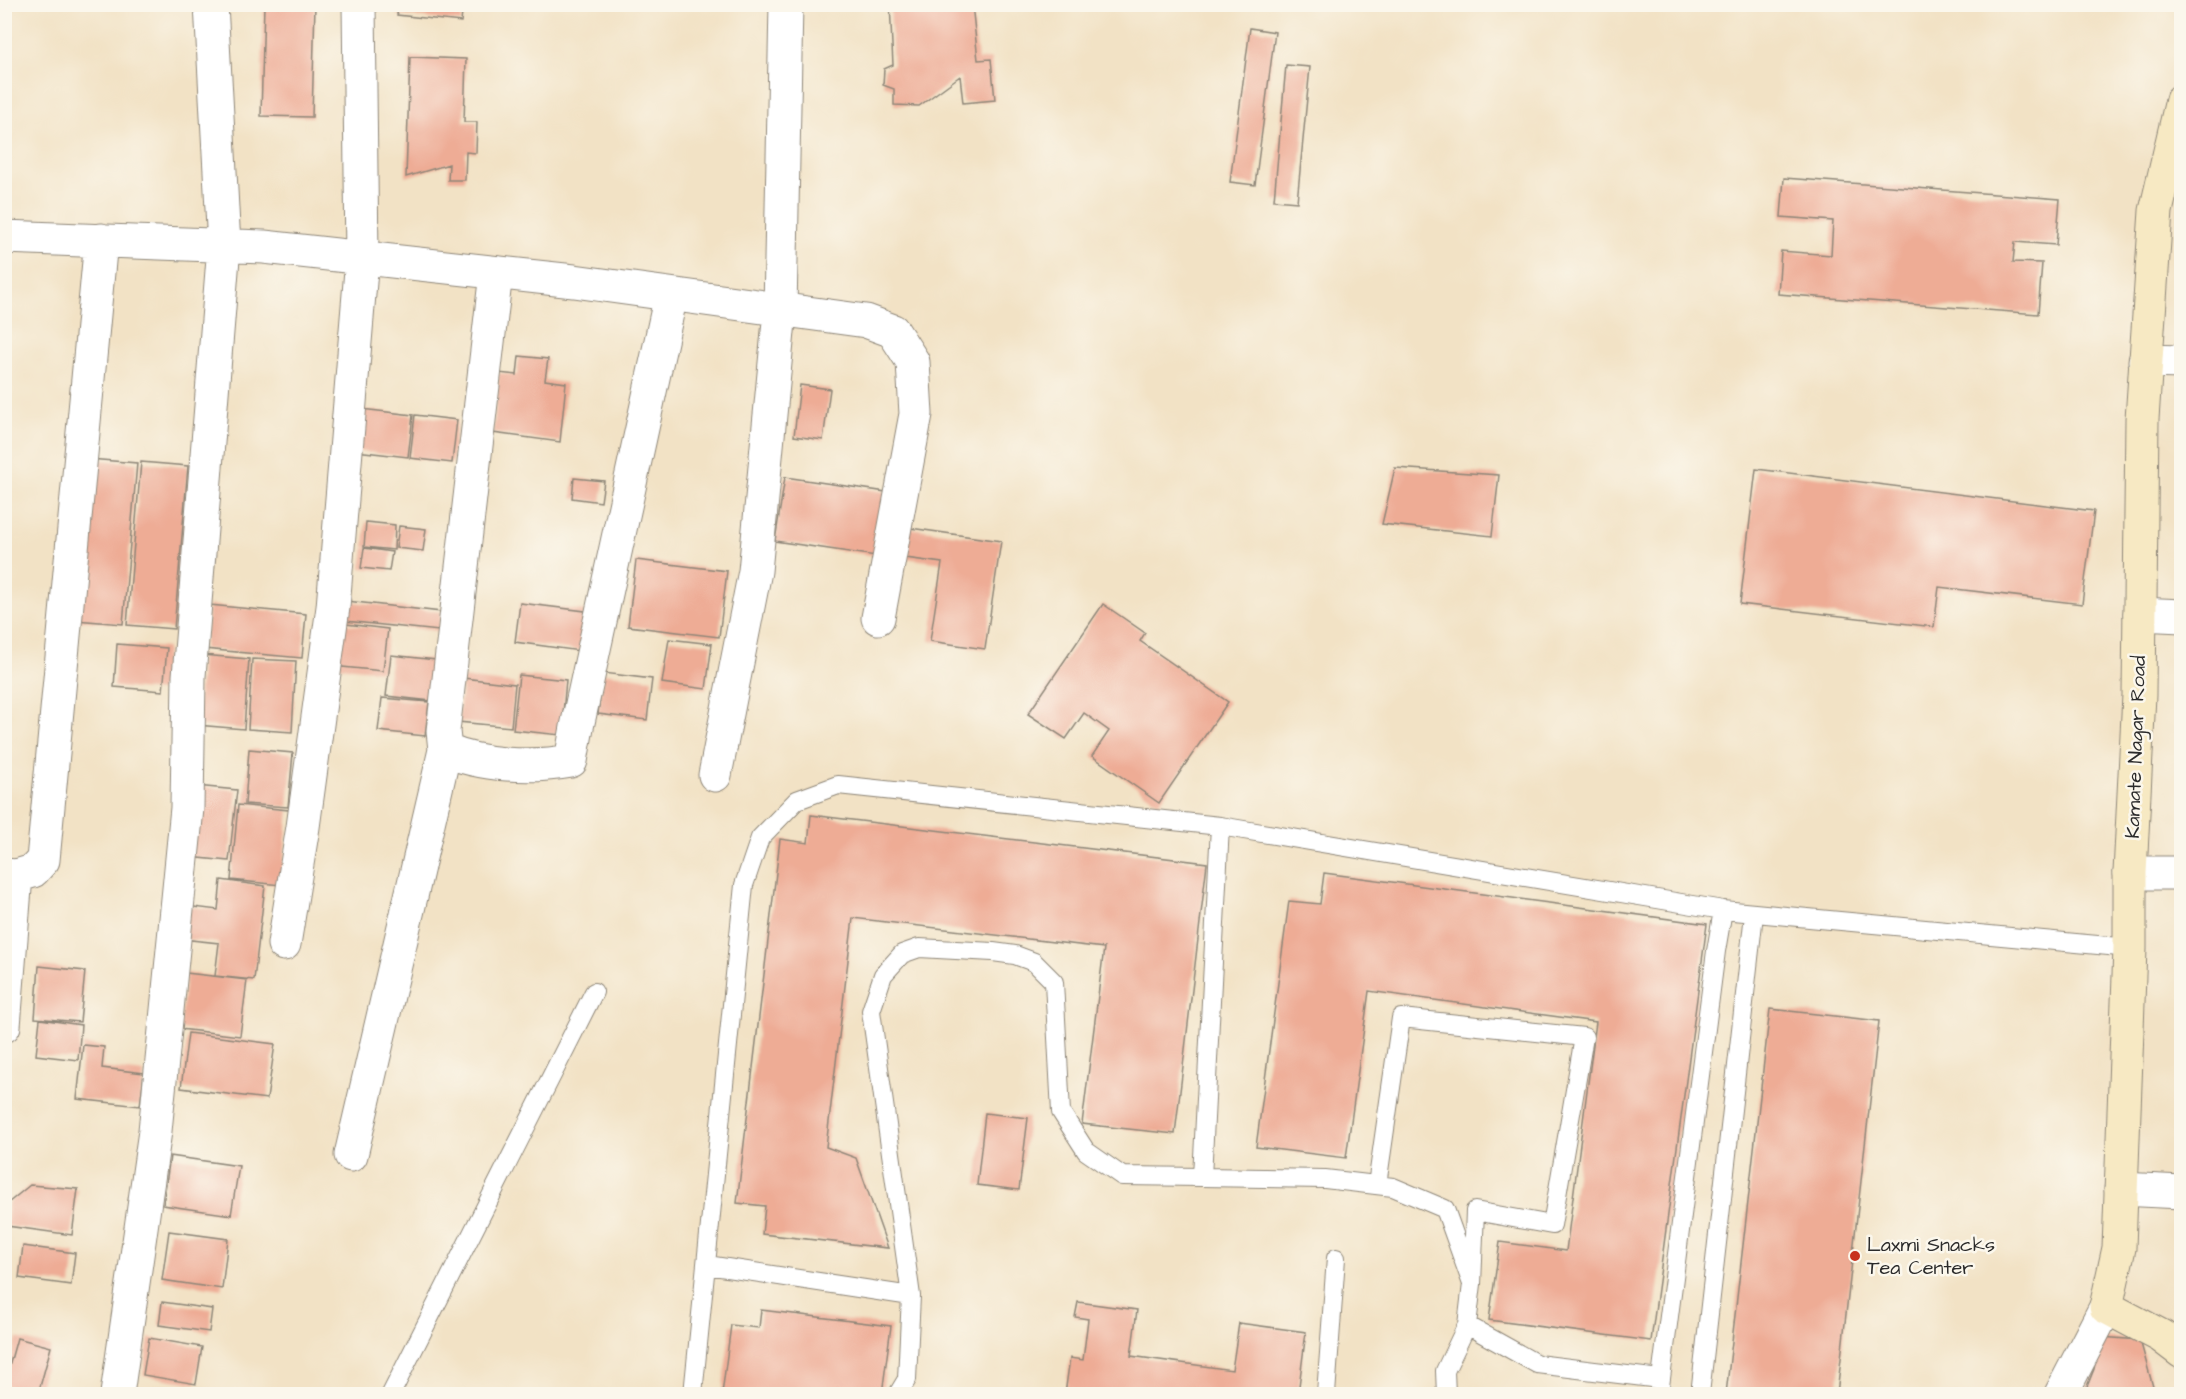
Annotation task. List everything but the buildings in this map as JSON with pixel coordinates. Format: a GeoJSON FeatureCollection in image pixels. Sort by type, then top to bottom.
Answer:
{"type":"FeatureCollection","features":[{"type":"Feature","properties":{"kind":"street"},"geometry":{"type":"LineString","coordinates":[[117,1395],[155,1131],[187,808],[189,676],[224,246],[211,4]]}},
{"type":"Feature","properties":{"kind":"street"},"geometry":{"type":"LineString","coordinates":[[284,944],[303,827],[333,607],[362,258],[360,4]]}},
{"type":"Feature","properties":{"kind":"street"},"geometry":{"type":"LineString","coordinates":[[715,775],[755,571],[780,311],[786,4]]}},
{"type":"Feature","properties":{"kind":"street","name":"Kamate Nagar Road"},"geometry":{"type":"LineString","coordinates":[[2106,1307],[2120,1248],[2130,948],[2130,873],[2139,695],[2142,419],[2145,361],[2156,211],[2181,100]]}},
{"type":"Feature","properties":{"kind":"street"},"geometry":{"type":"LineString","coordinates":[[4,1026],[10,875],[33,871],[43,860],[101,240]]}},
{"type":"Feature","properties":{"kind":"street"},"geometry":{"type":"LineString","coordinates":[[5,242],[101,240],[264,248],[671,295],[866,321],[893,331],[914,362],[916,414],[878,618]]}},
{"type":"Feature","properties":{"kind":"street"},"geometry":{"type":"LineString","coordinates":[[351,1155],[445,750],[442,731],[496,273]]}},
{"type":"Feature","properties":{"kind":"street"},"geometry":{"type":"LineString","coordinates":[[445,750],[465,759],[544,766],[571,761],[671,295]]}},
{"type":"Feature","properties":{"kind":"street"},"geometry":{"type":"LineString","coordinates":[[2145,361],[2181,362]]}},
{"type":"Feature","properties":{"kind":"street"},"geometry":{"type":"LineString","coordinates":[[2140,614],[2181,616]]}},
{"type":"Feature","properties":{"kind":"street"},"geometry":{"type":"LineString","coordinates":[[2130,873],[2181,873]]}},
{"type":"Feature","properties":{"kind":"street"},"geometry":{"type":"LineString","coordinates":[[2121,1189],[2181,1192]]}},
{"type":"Feature","properties":{"kind":"street"},"geometry":{"type":"LineString","coordinates":[[2061,1395],[2106,1307],[2161,1336],[2181,1352]]}},
{"type":"Feature","properties":{"kind":"lane"},"geometry":{"type":"LineString","coordinates":[[693,1395],[744,885],[760,837],[797,800],[838,785],[1220,826],[1754,914],[2130,948]]}},
{"type":"Feature","properties":{"kind":"lane"},"geometry":{"type":"LineString","coordinates":[[1202,1177],[1220,826]]}},
{"type":"Feature","properties":{"kind":"lane"},"geometry":{"type":"LineString","coordinates":[[1467,1325],[1537,1364],[1660,1387],[1723,910]]}},
{"type":"Feature","properties":{"kind":"lane"},"geometry":{"type":"LineString","coordinates":[[1700,1395],[1754,914]]}},
{"type":"Feature","properties":{"kind":"lane"},"geometry":{"type":"LineString","coordinates":[[898,1395],[907,1379],[912,1296],[871,1011],[883,975],[902,954],[919,948],[945,948],[1015,955],[1034,962],[1054,982],[1061,1112],[1086,1151],[1122,1176],[1325,1179],[1393,1187],[1445,1209],[1472,1284]]}},
{"type":"Feature","properties":{"kind":"lane"},"geometry":{"type":"LineString","coordinates":[[391,1395],[594,992]]}},
{"type":"Feature","properties":{"kind":"lane"},"geometry":{"type":"LineString","coordinates":[[1377,1185],[1401,1018],[1584,1037],[1552,1225],[1475,1211],[1472,1284],[1467,1325],[1445,1371],[1446,1395]]}},
{"type":"Feature","properties":{"kind":"lane"},"geometry":{"type":"LineString","coordinates":[[1326,1395],[1336,1258]]}},
{"type":"Feature","properties":{"kind":"lane"},"geometry":{"type":"LineString","coordinates":[[707,1265],[912,1296]]}},
{"type":"Feature","properties":{"kind":"place","name":"Laxmi Snacks Tea Center"},"geometry":{"type":"Point","coordinates":[1855,1256]}}]}
